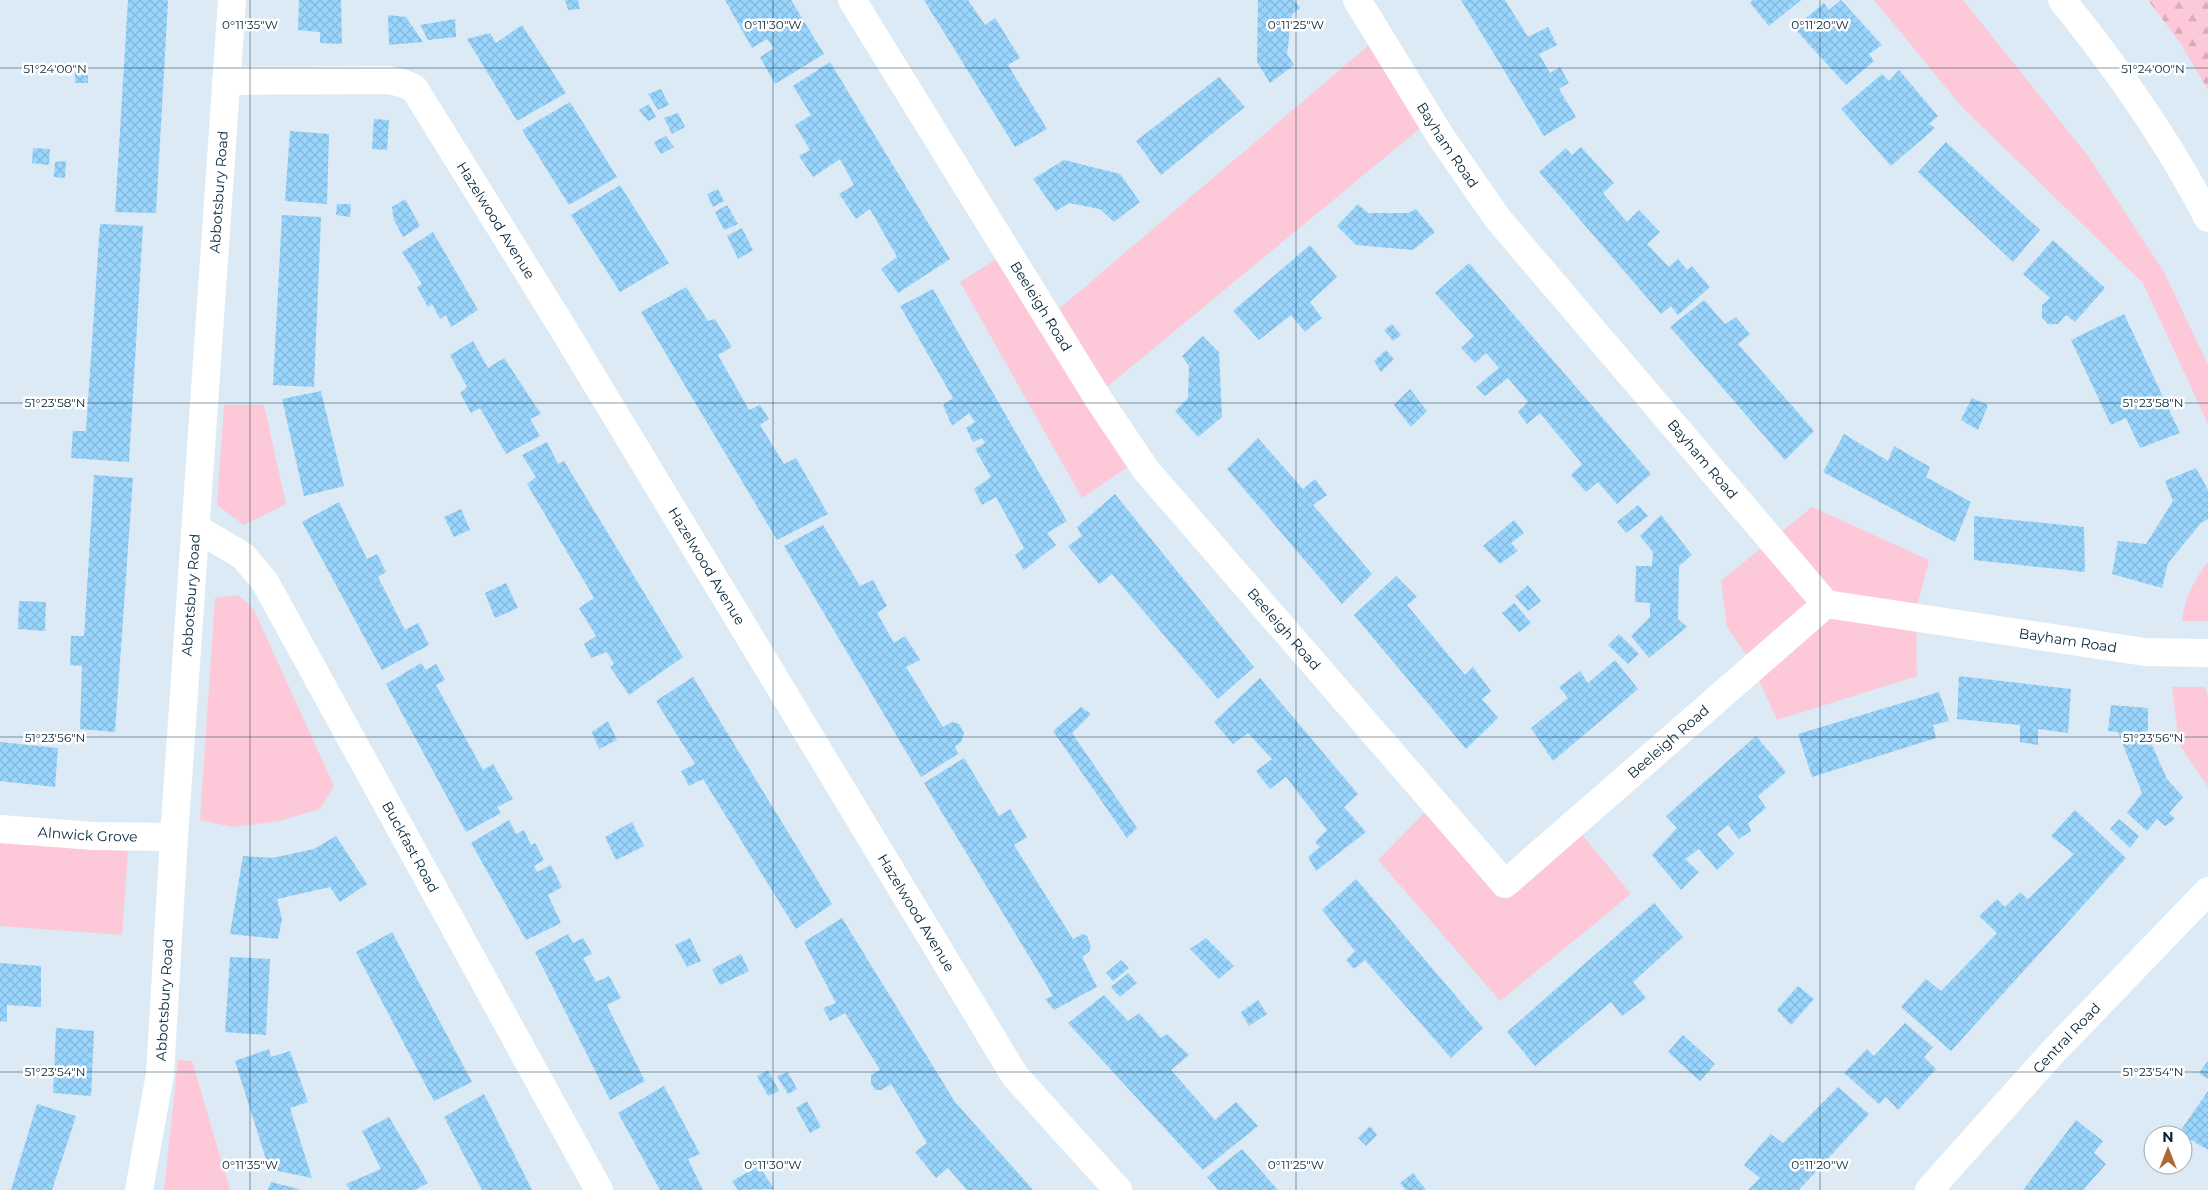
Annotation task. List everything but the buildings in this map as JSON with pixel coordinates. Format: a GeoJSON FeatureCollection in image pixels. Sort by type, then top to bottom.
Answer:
{"type":"FeatureCollection","features":[{"type":"Feature","properties":{"kind":"main road","name":"Abbotsbury Road"},"geometry":{"type":"LineString","coordinates":[[139,1190],[160,1074],[174,837],[232,0]]}},
{"type":"Feature","properties":{"kind":"main road","name":"Beeleigh Road"},"geometry":{"type":"LineString","coordinates":[[852,0],[1099,400],[1146,470],[1505,884],[1826,604]]}},
{"type":"Feature","properties":{"kind":"main road","name":"Bayham Road"},"geometry":{"type":"LineString","coordinates":[[1357,0],[1441,138],[1498,219],[1826,604],[2145,652],[2208,653]]}},
{"type":"Feature","properties":{"kind":"main road"},"geometry":{"type":"LineString","coordinates":[[2062,0],[2101,50],[2156,129],[2208,218]]}},
{"type":"Feature","properties":{"kind":"main road","name":"Hazelwood Avenue"},"geometry":{"type":"LineString","coordinates":[[226,81],[388,80],[414,88],[564,330],[1015,1076],[1118,1190]]}},
{"type":"Feature","properties":{"kind":"main road","name":"Buckfast Road"},"geometry":{"type":"LineString","coordinates":[[196,528],[243,556],[265,582],[599,1190]]}},
{"type":"Feature","properties":{"kind":"main road","name":"Alnwick Grove"},"geometry":{"type":"LineString","coordinates":[[0,829],[94,836],[174,837]]}},
{"type":"Feature","properties":{"kind":"main road","name":"Central Road"},"geometry":{"type":"LineString","coordinates":[[1929,1190],[2051,1054],[2208,891]]}},
{"type":"Feature","properties":{"kind":"green space"},"geometry":{"type":"Polygon","coordinates":[[[1874,0],[1963,0],[2088,156],[2164,272],[2208,365],[2208,424],[2143,283],[1962,107],[1874,0]]]}},
{"type":"Feature","properties":{"kind":"green space"},"geometry":{"type":"Polygon","coordinates":[[[2148,0],[2208,0],[2208,90],[2181,44],[2148,0]]]}},
{"type":"Feature","properties":{"kind":"green space"},"geometry":{"type":"Polygon","coordinates":[[[1375,40],[1423,126],[1102,391],[1053,314],[1375,40]]]}},
{"type":"Feature","properties":{"kind":"green space"},"geometry":{"type":"Polygon","coordinates":[[[1003,255],[1135,462],[1082,498],[960,282],[1003,255]]]}},
{"type":"Feature","properties":{"kind":"green space"},"geometry":{"type":"Polygon","coordinates":[[[224,405],[264,405],[286,504],[244,525],[217,505],[224,405]]]}},
{"type":"Feature","properties":{"kind":"green space"},"geometry":{"type":"Polygon","coordinates":[[[1812,507],[1929,560],[1916,610],[1917,676],[1777,720],[1750,660],[1727,627],[1721,581],[1812,507]]]}},
{"type":"Feature","properties":{"kind":"green space"},"geometry":{"type":"Polygon","coordinates":[[[2208,562],[2208,621],[2182,621],[2190,590],[2208,562]]]}},
{"type":"Feature","properties":{"kind":"green space"},"geometry":{"type":"Polygon","coordinates":[[[239,595],[254,610],[334,786],[320,809],[279,821],[232,827],[200,820],[215,598],[239,595]]]}},
{"type":"Feature","properties":{"kind":"green space"},"geometry":{"type":"Polygon","coordinates":[[[2172,687],[2205,687],[2208,696],[2208,787],[2179,744],[2172,687]]]}},
{"type":"Feature","properties":{"kind":"green space"},"geometry":{"type":"Polygon","coordinates":[[[1429,808],[1503,892],[1579,831],[1631,894],[1500,1001],[1378,860],[1429,808]]]}},
{"type":"Feature","properties":{"kind":"green space"},"geometry":{"type":"Polygon","coordinates":[[[0,838],[97,843],[128,852],[122,935],[0,926],[0,838]]]}},
{"type":"Feature","properties":{"kind":"green space"},"geometry":{"type":"Polygon","coordinates":[[[178,1060],[192,1061],[230,1190],[164,1190],[178,1060]]]}}]}
